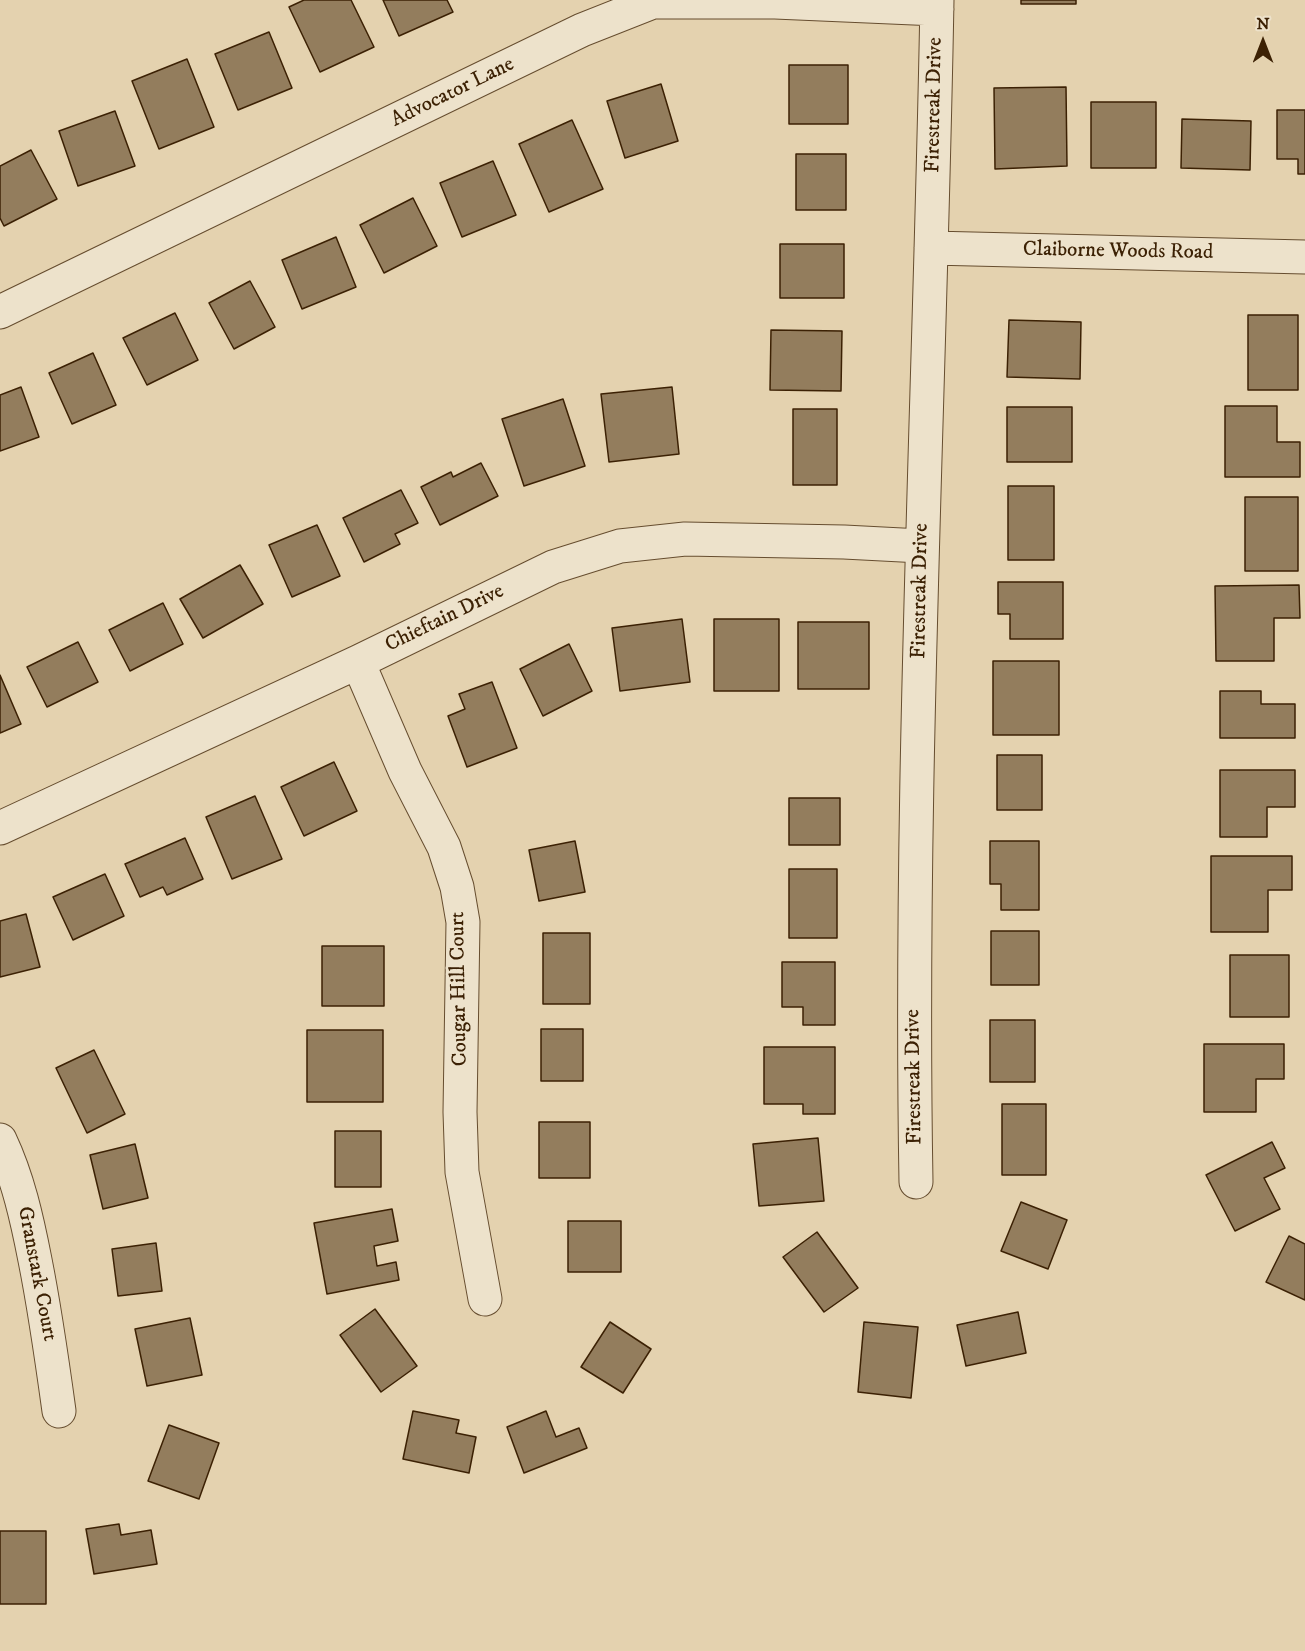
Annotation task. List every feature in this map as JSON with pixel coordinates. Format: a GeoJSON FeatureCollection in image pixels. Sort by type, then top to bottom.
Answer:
{"type":"FeatureCollection","features":[{"type":"Feature","properties":{"kind":"street","name":"Advocator Lane"},"geometry":{"type":"LineString","coordinates":[[0,312],[582,30],[653,2],[937,5]]}},
{"type":"Feature","properties":{"kind":"street","name":"Firestreak Drive"},"geometry":{"type":"LineString","coordinates":[[916,1182],[914,1042],[921,546],[937,5]]}},
{"type":"Feature","properties":{"kind":"street","name":"Claiborne Woods Road"},"geometry":{"type":"LineString","coordinates":[[931,248],[1305,257]]}},
{"type":"Feature","properties":{"kind":"street","name":"Chieftain Drive"},"geometry":{"type":"LineString","coordinates":[[0,828],[358,662],[553,567],[620,546],[685,539],[921,546]]}},
{"type":"Feature","properties":{"kind":"street","name":"Cougar Hill Court"},"geometry":{"type":"LineString","coordinates":[[358,662],[405,771],[444,847],[457,887],[463,922],[460,1112],[462,1172],[485,1299]]}},
{"type":"Feature","properties":{"kind":"street","name":"Granstark Court"},"geometry":{"type":"LineString","coordinates":[[0,1140],[7,1154],[25,1209],[45,1310],[59,1411]]}},
{"type":"Feature","properties":{"kind":"building"},"geometry":{"type":"Polygon","coordinates":[[[304,0],[351,0],[374,47],[320,72],[289,7],[304,0]]]}},
{"type":"Feature","properties":{"kind":"building"},"geometry":{"type":"Polygon","coordinates":[[[383,0],[447,0],[453,12],[399,36],[383,0]]]}},
{"type":"Feature","properties":{"kind":"building"},"geometry":{"type":"Polygon","coordinates":[[[1021,0],[1076,0],[1076,4],[1021,4],[1021,0]]]}},
{"type":"Feature","properties":{"kind":"building"},"geometry":{"type":"Polygon","coordinates":[[[269,32],[292,88],[238,110],[215,54],[269,32]]]}},
{"type":"Feature","properties":{"kind":"building"},"geometry":{"type":"Polygon","coordinates":[[[187,59],[214,127],[159,149],[132,81],[187,59]]]}},
{"type":"Feature","properties":{"kind":"building"},"geometry":{"type":"Polygon","coordinates":[[[789,65],[848,65],[848,124],[789,124],[789,65]]]}},
{"type":"Feature","properties":{"kind":"building"},"geometry":{"type":"Polygon","coordinates":[[[661,84],[678,141],[625,158],[607,101],[661,84]]]}},
{"type":"Feature","properties":{"kind":"building"},"geometry":{"type":"Polygon","coordinates":[[[1066,87],[1067,166],[995,169],[994,88],[1066,87]]]}},
{"type":"Feature","properties":{"kind":"building"},"geometry":{"type":"Polygon","coordinates":[[[1091,102],[1156,102],[1156,168],[1091,168],[1091,102]]]}},
{"type":"Feature","properties":{"kind":"building"},"geometry":{"type":"Polygon","coordinates":[[[1277,110],[1305,110],[1305,174],[1298,174],[1298,159],[1277,159],[1277,110]]]}},
{"type":"Feature","properties":{"kind":"building"},"geometry":{"type":"Polygon","coordinates":[[[115,111],[135,166],[78,186],[59,131],[115,111]]]}},
{"type":"Feature","properties":{"kind":"building"},"geometry":{"type":"Polygon","coordinates":[[[1182,119],[1251,121],[1250,170],[1181,168],[1182,119]]]}},
{"type":"Feature","properties":{"kind":"building"},"geometry":{"type":"Polygon","coordinates":[[[572,120],[603,189],[549,212],[519,144],[572,120]]]}},
{"type":"Feature","properties":{"kind":"building"},"geometry":{"type":"Polygon","coordinates":[[[31,150],[57,199],[4,226],[0,218],[0,166],[31,150]]]}},
{"type":"Feature","properties":{"kind":"building"},"geometry":{"type":"Polygon","coordinates":[[[796,154],[846,154],[846,210],[796,210],[796,154]]]}},
{"type":"Feature","properties":{"kind":"building"},"geometry":{"type":"Polygon","coordinates":[[[493,161],[516,215],[462,237],[440,183],[493,161]]]}},
{"type":"Feature","properties":{"kind":"building"},"geometry":{"type":"Polygon","coordinates":[[[413,198],[437,246],[384,273],[360,225],[413,198]]]}},
{"type":"Feature","properties":{"kind":"building"},"geometry":{"type":"Polygon","coordinates":[[[336,237],[356,287],[302,309],[282,260],[336,237]]]}},
{"type":"Feature","properties":{"kind":"building"},"geometry":{"type":"Polygon","coordinates":[[[780,244],[844,244],[844,298],[780,298],[780,244]]]}},
{"type":"Feature","properties":{"kind":"building"},"geometry":{"type":"Polygon","coordinates":[[[250,281],[275,327],[234,349],[209,303],[250,281]]]}},
{"type":"Feature","properties":{"kind":"building"},"geometry":{"type":"Polygon","coordinates":[[[175,313],[198,360],[147,385],[123,338],[175,313]]]}},
{"type":"Feature","properties":{"kind":"building"},"geometry":{"type":"Polygon","coordinates":[[[1248,315],[1298,315],[1298,390],[1248,390],[1248,315]]]}},
{"type":"Feature","properties":{"kind":"building"},"geometry":{"type":"Polygon","coordinates":[[[1009,320],[1081,322],[1080,379],[1007,377],[1009,320]]]}},
{"type":"Feature","properties":{"kind":"building"},"geometry":{"type":"Polygon","coordinates":[[[771,330],[842,331],[841,391],[770,390],[771,330]]]}},
{"type":"Feature","properties":{"kind":"building"},"geometry":{"type":"Polygon","coordinates":[[[93,353],[116,405],[72,424],[49,373],[93,353]]]}},
{"type":"Feature","properties":{"kind":"building"},"geometry":{"type":"Polygon","coordinates":[[[21,387],[39,437],[0,451],[0,395],[21,387]]]}},
{"type":"Feature","properties":{"kind":"building"},"geometry":{"type":"Polygon","coordinates":[[[672,387],[679,454],[609,462],[601,394],[672,387]]]}},
{"type":"Feature","properties":{"kind":"building"},"geometry":{"type":"Polygon","coordinates":[[[563,399],[585,466],[524,486],[502,419],[563,399]]]}},
{"type":"Feature","properties":{"kind":"building"},"geometry":{"type":"Polygon","coordinates":[[[1225,406],[1277,406],[1277,442],[1300,442],[1300,477],[1225,477],[1225,406]]]}},
{"type":"Feature","properties":{"kind":"building"},"geometry":{"type":"Polygon","coordinates":[[[1007,407],[1072,407],[1072,462],[1007,462],[1007,407]]]}},
{"type":"Feature","properties":{"kind":"building"},"geometry":{"type":"Polygon","coordinates":[[[793,409],[837,409],[837,485],[793,485],[793,409]]]}},
{"type":"Feature","properties":{"kind":"building"},"geometry":{"type":"Polygon","coordinates":[[[481,463],[498,496],[440,525],[421,487],[451,472],[453,477],[481,463]]]}},
{"type":"Feature","properties":{"kind":"building"},"geometry":{"type":"Polygon","coordinates":[[[1008,486],[1054,486],[1054,560],[1008,560],[1008,486]]]}},
{"type":"Feature","properties":{"kind":"building"},"geometry":{"type":"Polygon","coordinates":[[[401,490],[418,523],[395,534],[400,544],[364,562],[343,518],[401,490]]]}},
{"type":"Feature","properties":{"kind":"building"},"geometry":{"type":"Polygon","coordinates":[[[1245,497],[1298,497],[1298,571],[1245,571],[1245,497]]]}},
{"type":"Feature","properties":{"kind":"building"},"geometry":{"type":"Polygon","coordinates":[[[317,525],[340,576],[292,597],[269,545],[317,525]]]}},
{"type":"Feature","properties":{"kind":"building"},"geometry":{"type":"Polygon","coordinates":[[[240,565],[263,604],[203,638],[180,599],[240,565]]]}},
{"type":"Feature","properties":{"kind":"building"},"geometry":{"type":"Polygon","coordinates":[[[998,582],[1063,582],[1063,639],[1010,639],[1010,614],[998,614],[998,582]]]}},
{"type":"Feature","properties":{"kind":"building"},"geometry":{"type":"Polygon","coordinates":[[[1299,585],[1300,618],[1274,618],[1274,661],[1216,661],[1215,586],[1299,585]]]}},
{"type":"Feature","properties":{"kind":"building"},"geometry":{"type":"Polygon","coordinates":[[[163,603],[183,644],[130,671],[109,630],[163,603]]]}},
{"type":"Feature","properties":{"kind":"building"},"geometry":{"type":"Polygon","coordinates":[[[682,619],[690,682],[620,691],[612,628],[682,619]]]}},
{"type":"Feature","properties":{"kind":"building"},"geometry":{"type":"Polygon","coordinates":[[[714,619],[779,619],[779,691],[714,691],[714,619]]]}},
{"type":"Feature","properties":{"kind":"building"},"geometry":{"type":"Polygon","coordinates":[[[798,622],[869,622],[869,689],[798,689],[798,622]]]}},
{"type":"Feature","properties":{"kind":"building"},"geometry":{"type":"Polygon","coordinates":[[[78,642],[98,682],[47,707],[27,667],[78,642]]]}},
{"type":"Feature","properties":{"kind":"building"},"geometry":{"type":"Polygon","coordinates":[[[569,644],[592,691],[543,716],[520,669],[569,644]]]}},
{"type":"Feature","properties":{"kind":"building"},"geometry":{"type":"Polygon","coordinates":[[[993,661],[1059,661],[1059,735],[993,735],[993,661]]]}},
{"type":"Feature","properties":{"kind":"building"},"geometry":{"type":"Polygon","coordinates":[[[0,675],[21,724],[0,733],[0,675]]]}},
{"type":"Feature","properties":{"kind":"building"},"geometry":{"type":"Polygon","coordinates":[[[492,682],[517,748],[467,767],[448,716],[465,709],[459,694],[492,682]]]}},
{"type":"Feature","properties":{"kind":"building"},"geometry":{"type":"Polygon","coordinates":[[[1220,691],[1261,691],[1261,704],[1295,704],[1295,738],[1220,738],[1220,691]]]}},
{"type":"Feature","properties":{"kind":"building"},"geometry":{"type":"Polygon","coordinates":[[[997,755],[1042,755],[1042,810],[997,810],[997,755]]]}},
{"type":"Feature","properties":{"kind":"building"},"geometry":{"type":"Polygon","coordinates":[[[334,762],[357,811],[304,836],[281,787],[334,762]]]}},
{"type":"Feature","properties":{"kind":"building"},"geometry":{"type":"Polygon","coordinates":[[[1220,770],[1295,770],[1295,807],[1267,807],[1267,837],[1220,837],[1220,770]]]}},
{"type":"Feature","properties":{"kind":"building"},"geometry":{"type":"Polygon","coordinates":[[[255,796],[282,859],[232,879],[206,817],[255,796]]]}},
{"type":"Feature","properties":{"kind":"building"},"geometry":{"type":"Polygon","coordinates":[[[789,798],[840,798],[840,845],[789,845],[789,798]]]}},
{"type":"Feature","properties":{"kind":"building"},"geometry":{"type":"Polygon","coordinates":[[[185,838],[203,879],[167,895],[163,887],[140,897],[125,864],[185,838]]]}},
{"type":"Feature","properties":{"kind":"building"},"geometry":{"type":"Polygon","coordinates":[[[575,841],[585,892],[539,901],[529,850],[575,841]]]}},
{"type":"Feature","properties":{"kind":"building"},"geometry":{"type":"Polygon","coordinates":[[[990,841],[1039,841],[1039,910],[1001,910],[1001,884],[990,884],[990,841]]]}},
{"type":"Feature","properties":{"kind":"building"},"geometry":{"type":"Polygon","coordinates":[[[1211,856],[1292,856],[1292,890],[1268,890],[1268,932],[1211,932],[1211,856]]]}},
{"type":"Feature","properties":{"kind":"building"},"geometry":{"type":"Polygon","coordinates":[[[789,869],[837,869],[837,938],[789,938],[789,869]]]}},
{"type":"Feature","properties":{"kind":"building"},"geometry":{"type":"Polygon","coordinates":[[[105,874],[124,916],[73,940],[53,897],[105,874]]]}},
{"type":"Feature","properties":{"kind":"building"},"geometry":{"type":"Polygon","coordinates":[[[26,914],[40,967],[0,977],[0,921],[26,914]]]}},
{"type":"Feature","properties":{"kind":"building"},"geometry":{"type":"Polygon","coordinates":[[[991,931],[1039,931],[1039,985],[991,985],[991,931]]]}},
{"type":"Feature","properties":{"kind":"building"},"geometry":{"type":"Polygon","coordinates":[[[543,933],[590,933],[590,1004],[543,1004],[543,933]]]}},
{"type":"Feature","properties":{"kind":"building"},"geometry":{"type":"Polygon","coordinates":[[[322,946],[384,946],[384,1006],[322,1006],[322,946]]]}},
{"type":"Feature","properties":{"kind":"building"},"geometry":{"type":"Polygon","coordinates":[[[1230,955],[1289,955],[1289,1017],[1230,1017],[1230,955]]]}},
{"type":"Feature","properties":{"kind":"building"},"geometry":{"type":"Polygon","coordinates":[[[782,962],[835,962],[835,1025],[803,1025],[803,1007],[782,1007],[782,962]]]}},
{"type":"Feature","properties":{"kind":"building"},"geometry":{"type":"Polygon","coordinates":[[[990,1020],[1035,1020],[1035,1082],[990,1082],[990,1020]]]}},
{"type":"Feature","properties":{"kind":"building"},"geometry":{"type":"Polygon","coordinates":[[[541,1029],[583,1029],[583,1081],[541,1081],[541,1029]]]}},
{"type":"Feature","properties":{"kind":"building"},"geometry":{"type":"Polygon","coordinates":[[[307,1030],[383,1030],[383,1102],[307,1102],[307,1030]]]}},
{"type":"Feature","properties":{"kind":"building"},"geometry":{"type":"Polygon","coordinates":[[[1204,1044],[1284,1044],[1284,1079],[1256,1079],[1256,1112],[1204,1112],[1204,1044]]]}},
{"type":"Feature","properties":{"kind":"building"},"geometry":{"type":"Polygon","coordinates":[[[764,1047],[835,1047],[835,1114],[803,1114],[803,1104],[764,1104],[764,1047]]]}},
{"type":"Feature","properties":{"kind":"building"},"geometry":{"type":"Polygon","coordinates":[[[94,1050],[125,1114],[87,1133],[56,1068],[94,1050]]]}},
{"type":"Feature","properties":{"kind":"building"},"geometry":{"type":"Polygon","coordinates":[[[1002,1104],[1046,1104],[1046,1175],[1002,1175],[1002,1104]]]}},
{"type":"Feature","properties":{"kind":"building"},"geometry":{"type":"Polygon","coordinates":[[[539,1122],[590,1122],[590,1178],[539,1178],[539,1122]]]}},
{"type":"Feature","properties":{"kind":"building"},"geometry":{"type":"Polygon","coordinates":[[[335,1131],[381,1131],[381,1187],[335,1187],[335,1131]]]}},
{"type":"Feature","properties":{"kind":"building"},"geometry":{"type":"Polygon","coordinates":[[[818,1138],[824,1201],[759,1206],[753,1144],[818,1138]]]}},
{"type":"Feature","properties":{"kind":"building"},"geometry":{"type":"Polygon","coordinates":[[[1272,1142],[1285,1168],[1264,1178],[1280,1209],[1235,1231],[1206,1175],[1272,1142]]]}},
{"type":"Feature","properties":{"kind":"building"},"geometry":{"type":"Polygon","coordinates":[[[135,1144],[148,1198],[103,1209],[90,1155],[135,1144]]]}},
{"type":"Feature","properties":{"kind":"building"},"geometry":{"type":"Polygon","coordinates":[[[1021,1202],[1067,1220],[1048,1269],[1001,1251],[1021,1202]]]}},
{"type":"Feature","properties":{"kind":"building"},"geometry":{"type":"Polygon","coordinates":[[[392,1209],[398,1241],[374,1246],[377,1266],[396,1262],[399,1280],[327,1294],[314,1223],[392,1209]]]}},
{"type":"Feature","properties":{"kind":"building"},"geometry":{"type":"Polygon","coordinates":[[[568,1221],[621,1221],[621,1272],[568,1272],[568,1221]]]}},
{"type":"Feature","properties":{"kind":"building"},"geometry":{"type":"Polygon","coordinates":[[[817,1232],[858,1288],[824,1312],[783,1257],[817,1232]]]}},
{"type":"Feature","properties":{"kind":"building"},"geometry":{"type":"Polygon","coordinates":[[[1289,1236],[1305,1244],[1305,1300],[1266,1282],[1289,1236]]]}},
{"type":"Feature","properties":{"kind":"building"},"geometry":{"type":"Polygon","coordinates":[[[156,1243],[162,1291],[118,1296],[112,1249],[156,1243]]]}},
{"type":"Feature","properties":{"kind":"building"},"geometry":{"type":"Polygon","coordinates":[[[375,1309],[417,1366],[381,1392],[340,1335],[375,1309]]]}},
{"type":"Feature","properties":{"kind":"building"},"geometry":{"type":"Polygon","coordinates":[[[1018,1312],[1026,1353],[966,1366],[957,1325],[1018,1312]]]}},
{"type":"Feature","properties":{"kind":"building"},"geometry":{"type":"Polygon","coordinates":[[[190,1318],[202,1375],[147,1386],[135,1329],[190,1318]]]}},
{"type":"Feature","properties":{"kind":"building"},"geometry":{"type":"Polygon","coordinates":[[[610,1322],[651,1349],[623,1393],[581,1367],[610,1322]]]}},
{"type":"Feature","properties":{"kind":"building"},"geometry":{"type":"Polygon","coordinates":[[[864,1322],[918,1327],[911,1398],[858,1392],[864,1322]]]}},
{"type":"Feature","properties":{"kind":"building"},"geometry":{"type":"Polygon","coordinates":[[[413,1411],[459,1420],[456,1433],[476,1437],[469,1473],[403,1459],[413,1411]]]}},
{"type":"Feature","properties":{"kind":"building"},"geometry":{"type":"Polygon","coordinates":[[[546,1411],[556,1437],[579,1428],[587,1448],[524,1473],[507,1427],[546,1411]]]}},
{"type":"Feature","properties":{"kind":"building"},"geometry":{"type":"Polygon","coordinates":[[[169,1425],[219,1443],[199,1499],[148,1481],[169,1425]]]}},
{"type":"Feature","properties":{"kind":"building"},"geometry":{"type":"Polygon","coordinates":[[[119,1524],[121,1535],[151,1530],[157,1564],[94,1574],[86,1529],[119,1524]]]}},
{"type":"Feature","properties":{"kind":"building"},"geometry":{"type":"Polygon","coordinates":[[[0,1531],[46,1531],[46,1604],[0,1604],[0,1531]]]}}]}
